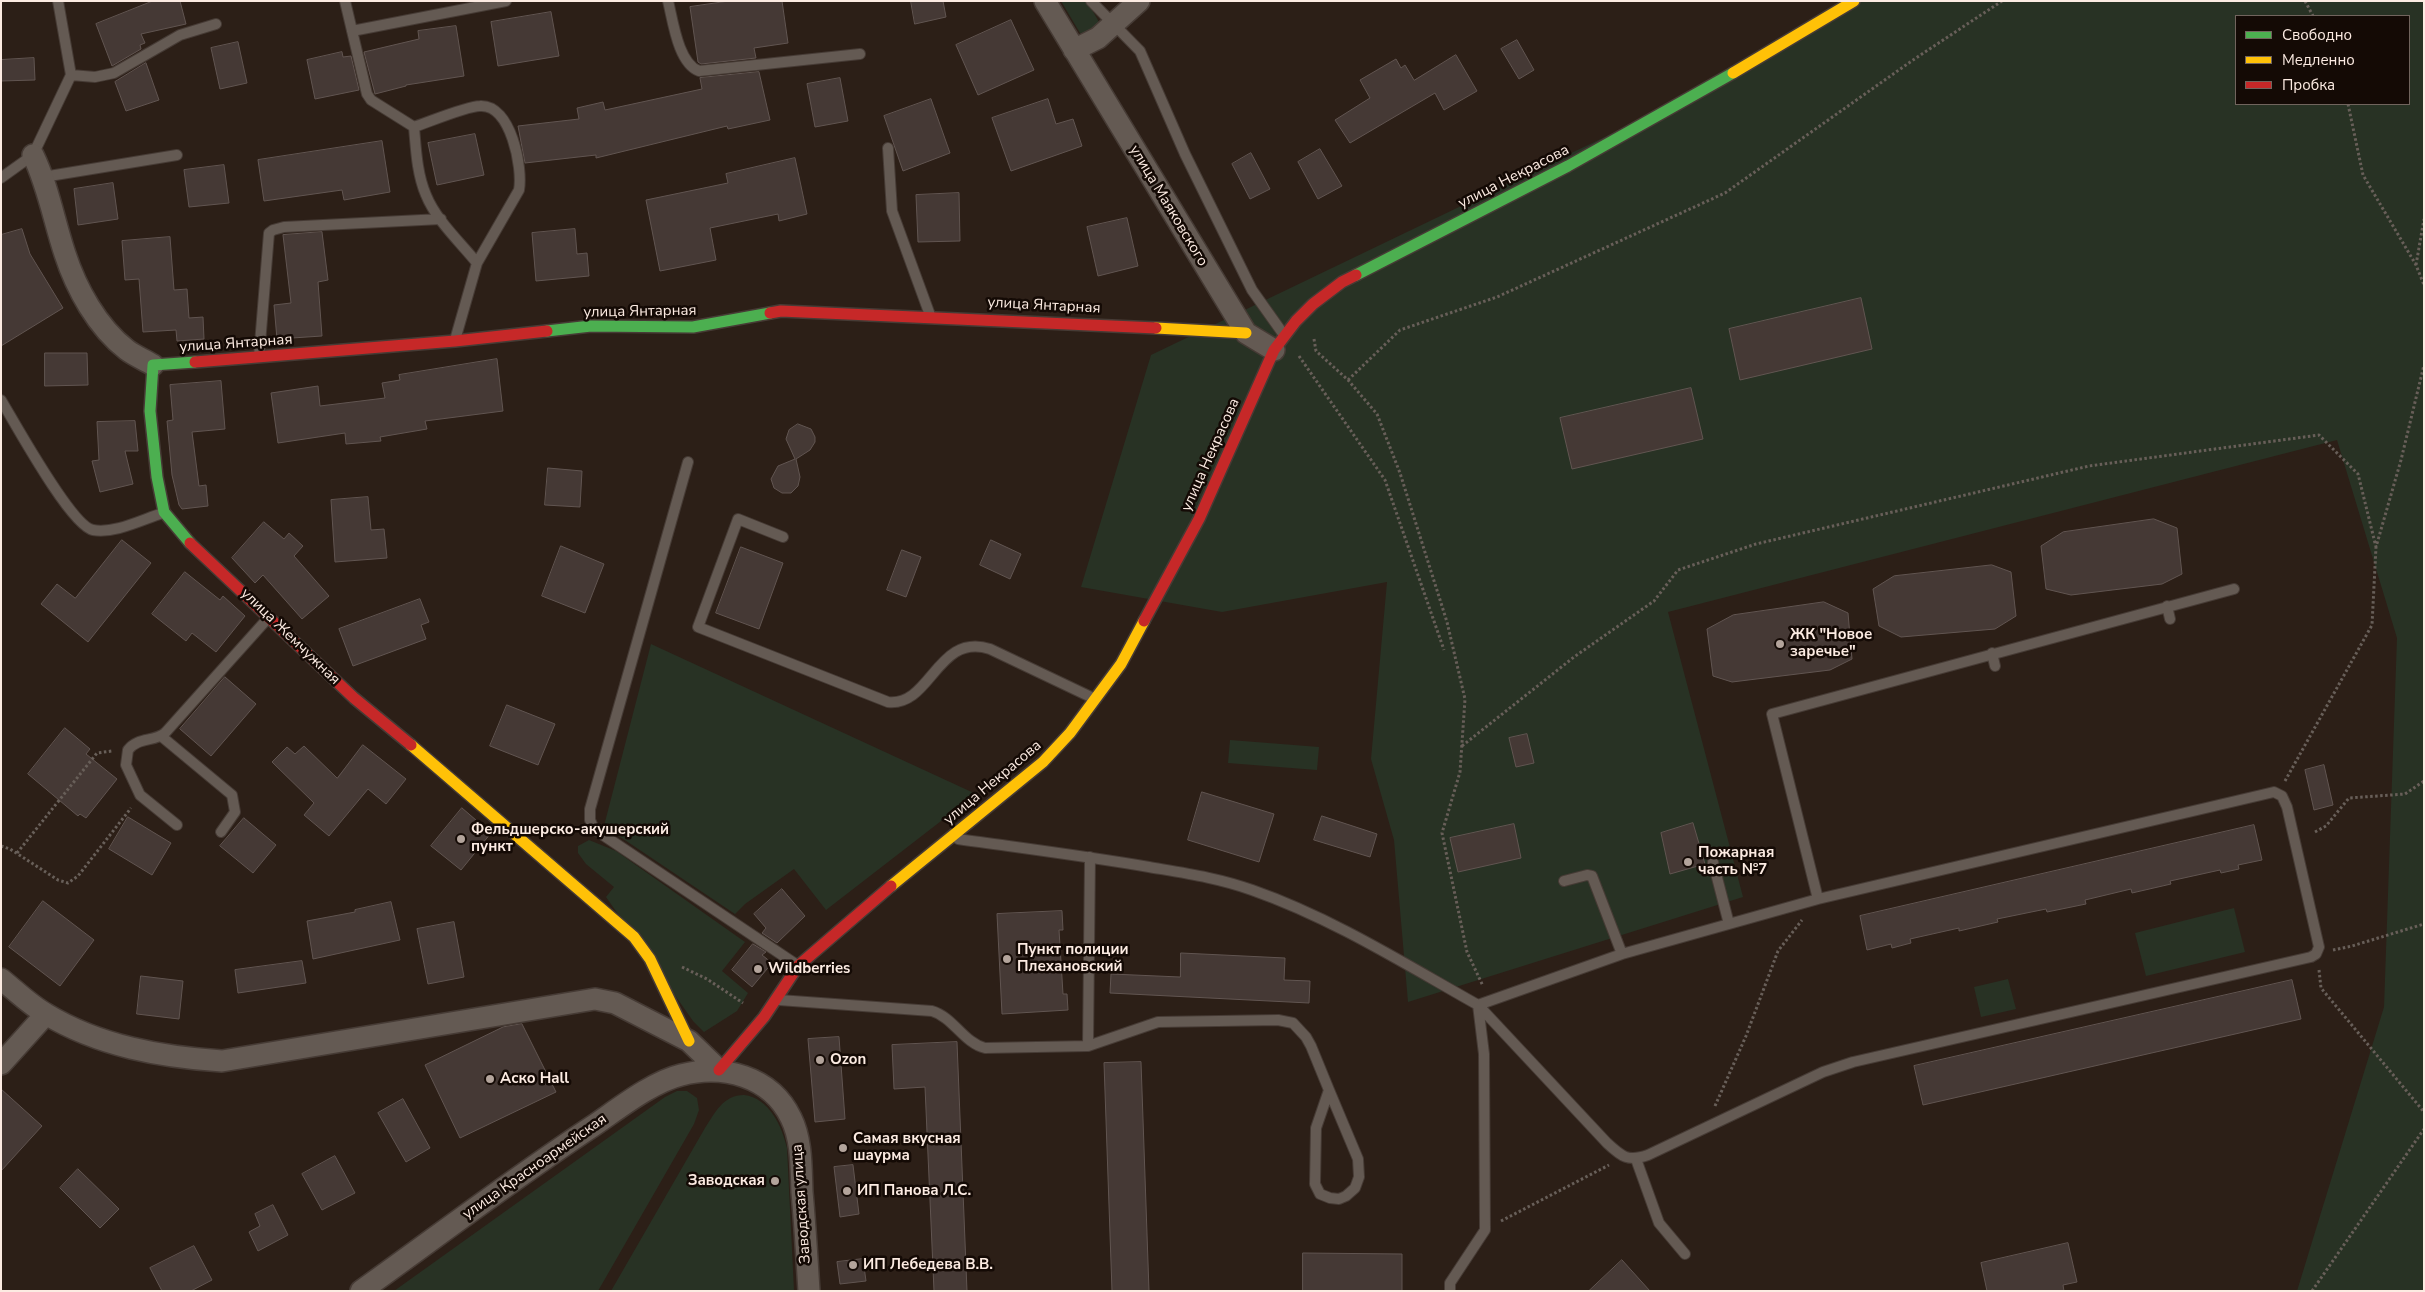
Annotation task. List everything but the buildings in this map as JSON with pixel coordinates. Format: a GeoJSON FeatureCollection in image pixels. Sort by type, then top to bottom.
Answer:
{"type":"FeatureCollection","features":[{"type":"Feature","properties":{"kind":"street","name":"улица Маяковского"},"geometry":{"type":"LineString","coordinates":[[1045,1],[1246,333],[1284,344]]}},
{"type":"Feature","properties":{"kind":"street"},"geometry":{"type":"LineString","coordinates":[[1074,50],[1098,38],[1139,1]]}},
{"type":"Feature","properties":{"kind":"street","name":"улица Некрасова"},"geometry":{"type":"LineString","coordinates":[[719,1070],[764,1017],[798,966],[867,904],[952,838],[1043,762],[1070,733],[1096,700],[1121,664],[1199,519],[1284,344],[1309,306],[1342,282],[1568,166],[1715,84],[1854,1]]}},
{"type":"Feature","properties":{"kind":"street"},"geometry":{"type":"LineString","coordinates":[[33,155],[43,177],[65,255],[94,314],[107,331],[127,350],[153,365]]}},
{"type":"Feature","properties":{"kind":"street","name":"улица Янтарная"},"geometry":{"type":"LineString","coordinates":[[153,365],[455,341],[607,325],[692,327],[781,311],[930,316],[1246,333]]}},
{"type":"Feature","properties":{"kind":"street","name":"улица Жемчужная"},"geometry":{"type":"LineString","coordinates":[[153,365],[150,411],[157,477],[164,512],[187,540],[354,698],[474,798],[634,937],[650,958],[689,1041]]}},
{"type":"Feature","properties":{"kind":"street"},"geometry":{"type":"LineString","coordinates":[[1,979],[46,1014],[85,1033],[130,1049],[222,1061],[586,999],[605,1000],[615,1003],[689,1041],[719,1070]]}},
{"type":"Feature","properties":{"kind":"street"},"geometry":{"type":"LineString","coordinates":[[1,1064],[46,1014]]}},
{"type":"Feature","properties":{"kind":"street","name":"улица Красноармейская"},"geometry":{"type":"LineString","coordinates":[[361,1291],[557,1149],[608,1116],[669,1079],[691,1073],[719,1070]]}},
{"type":"Feature","properties":{"kind":"street","name":"Заводская улица"},"geometry":{"type":"LineString","coordinates":[[719,1070],[764,1084],[776,1096],[792,1118],[800,1154],[809,1291]]}},
{"type":"Feature","properties":{"kind":"lane"},"geometry":{"type":"LineString","coordinates":[[1,178],[33,155],[71,75],[58,1]]}},
{"type":"Feature","properties":{"kind":"lane"},"geometry":{"type":"LineString","coordinates":[[345,1],[369,97],[414,127],[421,181],[426,196],[441,219],[477,263]]}},
{"type":"Feature","properties":{"kind":"lane"},"geometry":{"type":"LineString","coordinates":[[352,31],[506,1]]}},
{"type":"Feature","properties":{"kind":"lane"},"geometry":{"type":"LineString","coordinates":[[668,1],[683,56],[690,66],[699,71],[860,54]]}},
{"type":"Feature","properties":{"kind":"lane"},"geometry":{"type":"LineString","coordinates":[[1091,1],[1140,51],[1185,154],[1252,290],[1284,344]]}},
{"type":"Feature","properties":{"kind":"lane"},"geometry":{"type":"LineString","coordinates":[[71,75],[95,77],[114,73],[180,35],[216,24]]}},
{"type":"Feature","properties":{"kind":"lane"},"geometry":{"type":"LineString","coordinates":[[414,127],[480,106],[497,112],[507,124],[517,159],[520,178],[519,190],[477,263],[455,341]]}},
{"type":"Feature","properties":{"kind":"lane"},"geometry":{"type":"LineString","coordinates":[[888,148],[892,211],[930,316]]}},
{"type":"Feature","properties":{"kind":"lane"},"geometry":{"type":"LineString","coordinates":[[43,177],[178,155]]}},
{"type":"Feature","properties":{"kind":"lane"},"geometry":{"type":"LineString","coordinates":[[259,357],[270,233],[273,230],[284,227],[441,219]]}},
{"type":"Feature","properties":{"kind":"lane"},"geometry":{"type":"LineString","coordinates":[[1,400],[58,493],[84,526],[92,530],[108,530],[164,512]]}},
{"type":"Feature","properties":{"kind":"lane"},"geometry":{"type":"LineString","coordinates":[[688,462],[590,809],[590,820],[594,829],[798,966]]}},
{"type":"Feature","properties":{"kind":"lane"},"geometry":{"type":"LineString","coordinates":[[783,537],[738,519],[698,627],[888,702],[900,701],[912,696],[952,654],[973,646],[990,649],[1096,700]]}},
{"type":"Feature","properties":{"kind":"lane"},"geometry":{"type":"LineString","coordinates":[[1818,899],[1772,714],[2234,589]]}},
{"type":"Feature","properties":{"kind":"lane"},"geometry":{"type":"LineString","coordinates":[[2167,606],[2170,619]]}},
{"type":"Feature","properties":{"kind":"lane"},"geometry":{"type":"LineString","coordinates":[[177,825],[140,795],[126,765],[128,750],[138,741],[161,736],[269,616]]}},
{"type":"Feature","properties":{"kind":"lane"},"geometry":{"type":"LineString","coordinates":[[1992,653],[1995,666]]}},
{"type":"Feature","properties":{"kind":"lane"},"geometry":{"type":"LineString","coordinates":[[161,736],[232,795],[235,812],[220,832]]}},
{"type":"Feature","properties":{"kind":"lane"},"geometry":{"type":"LineString","coordinates":[[1478,1005],[1622,954],[1818,899],[2266,793],[2278,793],[2283,798],[2289,816],[2319,944],[2317,953],[2311,957],[1853,1062],[1795,1083],[1705,1127],[1630,1158]]}},
{"type":"Feature","properties":{"kind":"lane"},"geometry":{"type":"LineString","coordinates":[[952,838],[1090,857],[1220,880],[1289,903],[1362,940],[1478,1005],[1607,1143],[1630,1158],[1658,1223],[1685,1254]]}},
{"type":"Feature","properties":{"kind":"lane"},"geometry":{"type":"LineString","coordinates":[[1088,1046],[1090,857]]}},
{"type":"Feature","properties":{"kind":"lane"},"geometry":{"type":"LineString","coordinates":[[1714,862],[1729,924]]}},
{"type":"Feature","properties":{"kind":"lane"},"geometry":{"type":"LineString","coordinates":[[1564,881],[1592,876],[1622,954]]}},
{"type":"Feature","properties":{"kind":"lane"},"geometry":{"type":"LineString","coordinates":[[776,1000],[932,1011],[943,1016],[976,1045],[985,1048],[1088,1046],[1158,1022],[1286,1020],[1298,1027],[1306,1037],[1329,1090],[1358,1159],[1359,1168],[1355,1188],[1339,1199],[1320,1194],[1315,1184],[1316,1128],[1329,1090]]}},
{"type":"Feature","properties":{"kind":"lane"},"geometry":{"type":"LineString","coordinates":[[1450,1291],[1450,1283],[1485,1230],[1484,1054],[1478,1005]]}},
{"type":"Feature","properties":{"kind":"path"},"geometry":{"type":"LineString","coordinates":[[1348,380],[1400,330],[1498,298],[1725,193],[1913,60],[2002,1]]}},
{"type":"Feature","properties":{"kind":"path"},"geometry":{"type":"LineString","coordinates":[[2305,1],[2312,15]]}},
{"type":"Feature","properties":{"kind":"path"},"geometry":{"type":"LineString","coordinates":[[2348,105],[2363,175],[2416,265],[2424,285]]}},
{"type":"Feature","properties":{"kind":"path"},"geometry":{"type":"LineString","coordinates":[[2416,265],[2424,219]]}},
{"type":"Feature","properties":{"kind":"path"},"geometry":{"type":"LineString","coordinates":[[1309,306],[1316,351],[1348,380],[1377,414],[1400,472],[1447,622],[1466,700],[1460,772],[1442,833],[1467,952],[1490,1000]]}},
{"type":"Feature","properties":{"kind":"path"},"geometry":{"type":"LineString","coordinates":[[1284,344],[1385,480],[1444,650]]}},
{"type":"Feature","properties":{"kind":"path"},"geometry":{"type":"LineString","coordinates":[[2278,793],[2372,625],[2376,547],[2401,460],[2424,365]]}},
{"type":"Feature","properties":{"kind":"path"},"geometry":{"type":"LineString","coordinates":[[1462,746],[1574,657],[1654,601],[1678,570],[1756,544],[2089,466],[2318,435],[2358,474],[2376,547]]}},
{"type":"Feature","properties":{"kind":"path"},"geometry":{"type":"LineString","coordinates":[[17,853],[97,753],[128,750]]}},
{"type":"Feature","properties":{"kind":"path"},"geometry":{"type":"LineString","coordinates":[[2315,832],[2326,826],[2349,798],[2405,794],[2424,781]]}},
{"type":"Feature","properties":{"kind":"path"},"geometry":{"type":"LineString","coordinates":[[1,846],[17,853],[58,880],[65,883],[70,882],[78,876],[140,795]]}},
{"type":"Feature","properties":{"kind":"path"},"geometry":{"type":"LineString","coordinates":[[1705,1127],[1746,1036],[1778,951],[1818,899]]}},
{"type":"Feature","properties":{"kind":"path"},"geometry":{"type":"LineString","coordinates":[[2424,924],[2352,946],[2317,953],[2321,988],[2424,1112]]}},
{"type":"Feature","properties":{"kind":"path"},"geometry":{"type":"LineString","coordinates":[[681,967],[708,980],[764,1017]]}},
{"type":"Feature","properties":{"kind":"path"},"geometry":{"type":"LineString","coordinates":[[2312,1291],[2424,1129]]}},
{"type":"Feature","properties":{"kind":"path"},"geometry":{"type":"LineString","coordinates":[[1485,1230],[1630,1158]]}},
{"type":"Feature","properties":{"kind":"green space"},"geometry":{"type":"Polygon","coordinates":[[[1061,1],[1087,1],[1099,22],[1091,30],[1080,33],[1061,1]]]}},
{"type":"Feature","properties":{"kind":"green space"},"geometry":{"type":"Polygon","coordinates":[[[1852,1],[2424,1],[2424,1291],[2297,1291],[2384,1007],[2397,638],[2337,440],[1668,612],[1743,897],[1408,1002],[1394,840],[1371,759],[1387,582],[1222,612],[1081,587],[1151,355],[1715,84],[1852,1]]]}},
{"type":"Feature","properties":{"kind":"green space"},"geometry":{"type":"Polygon","coordinates":[[[651,644],[976,794],[826,910],[794,869],[745,904],[735,914],[604,826],[651,644]]]}},
{"type":"Feature","properties":{"kind":"green space"},"geometry":{"type":"Polygon","coordinates":[[[1230,740],[1319,747],[1317,770],[1228,763],[1230,740]]]}},
{"type":"Feature","properties":{"kind":"green space"},"geometry":{"type":"Polygon","coordinates":[[[589,840],[616,851],[745,942],[722,971],[748,993],[737,1011],[704,1032],[693,1021],[606,897],[614,887],[586,864],[578,853],[578,846],[589,840]]]}},
{"type":"Feature","properties":{"kind":"green space"},"geometry":{"type":"Polygon","coordinates":[[[2234,908],[2245,952],[2146,976],[2135,933],[2234,908]]]}},
{"type":"Feature","properties":{"kind":"green space"},"geometry":{"type":"Polygon","coordinates":[[[2008,979],[2016,1009],[1981,1017],[1974,987],[2008,979]]]}},
{"type":"Feature","properties":{"kind":"green space"},"geometry":{"type":"Polygon","coordinates":[[[677,1091],[687,1091],[697,1098],[699,1110],[694,1124],[598,1291],[394,1291],[665,1097],[677,1091]]]}},
{"type":"Feature","properties":{"kind":"green space"},"geometry":{"type":"Polygon","coordinates":[[[744,1095],[761,1101],[773,1114],[782,1131],[787,1148],[794,1291],[611,1291],[712,1117],[725,1101],[744,1095]]]}},
{"type":"Feature","properties":{"kind":"traffic: fast"},"geometry":{"type":"LineString","coordinates":[[1356,275],[1568,166],[1733,73]]}},
{"type":"Feature","properties":{"kind":"traffic: fast"},"geometry":{"type":"LineString","coordinates":[[547,331],[591,326],[693,327],[770,313]]}},
{"type":"Feature","properties":{"kind":"traffic: fast"},"geometry":{"type":"LineString","coordinates":[[190,543],[164,512],[157,477],[150,411],[153,365],[195,362]]}},
{"type":"Feature","properties":{"kind":"traffic: slow"},"geometry":{"type":"LineString","coordinates":[[1733,73],[1854,1]]}},
{"type":"Feature","properties":{"kind":"traffic: slow"},"geometry":{"type":"LineString","coordinates":[[1156,328],[1246,333]]}},
{"type":"Feature","properties":{"kind":"traffic: slow"},"geometry":{"type":"LineString","coordinates":[[891,886],[1043,762],[1070,733],[1121,664],[1144,621]]}},
{"type":"Feature","properties":{"kind":"traffic: slow"},"geometry":{"type":"LineString","coordinates":[[411,745],[634,937],[650,959],[689,1041]]}},
{"type":"Feature","properties":{"kind":"traffic: jam"},"geometry":{"type":"LineString","coordinates":[[1144,621],[1199,519],[1274,350],[1296,321],[1313,304],[1342,282],[1356,275]]}},
{"type":"Feature","properties":{"kind":"traffic: jam"},"geometry":{"type":"LineString","coordinates":[[770,313],[781,311],[1156,328]]}},
{"type":"Feature","properties":{"kind":"traffic: jam"},"geometry":{"type":"LineString","coordinates":[[195,362],[455,341],[547,331]]}},
{"type":"Feature","properties":{"kind":"traffic: jam"},"geometry":{"type":"LineString","coordinates":[[190,543],[354,698],[411,745]]}},
{"type":"Feature","properties":{"kind":"traffic: jam"},"geometry":{"type":"LineString","coordinates":[[719,1070],[764,1017],[798,966],[891,886]]}},
{"type":"Feature","properties":{"kind":"place","name":"ЖК \"Новое заречье\""},"geometry":{"type":"Point","coordinates":[1780,644]}},
{"type":"Feature","properties":{"kind":"place","name":"Фельдшерско-акушерский пункт"},"geometry":{"type":"Point","coordinates":[461,839]}},
{"type":"Feature","properties":{"kind":"place","name":"Пожарная часть №7"},"geometry":{"type":"Point","coordinates":[1688,862]}},
{"type":"Feature","properties":{"kind":"place","name":"Пункт полиции Плехановский"},"geometry":{"type":"Point","coordinates":[1007,959]}},
{"type":"Feature","properties":{"kind":"place","name":"Wildberries"},"geometry":{"type":"Point","coordinates":[758,969]}},
{"type":"Feature","properties":{"kind":"place","name":"Ozon"},"geometry":{"type":"Point","coordinates":[820,1060]}},
{"type":"Feature","properties":{"kind":"place","name":"Аско Hall"},"geometry":{"type":"Point","coordinates":[490,1079]}},
{"type":"Feature","properties":{"kind":"place","name":"Самая вкусная шаурма"},"geometry":{"type":"Point","coordinates":[843,1148]}},
{"type":"Feature","properties":{"kind":"place","name":"Заводская"},"geometry":{"type":"Point","coordinates":[775,1181]}},
{"type":"Feature","properties":{"kind":"place","name":"ИП Панова Л.С."},"geometry":{"type":"Point","coordinates":[847,1191]}},
{"type":"Feature","properties":{"kind":"place","name":"ИП Лебедева В.В."},"geometry":{"type":"Point","coordinates":[853,1265]}}]}
